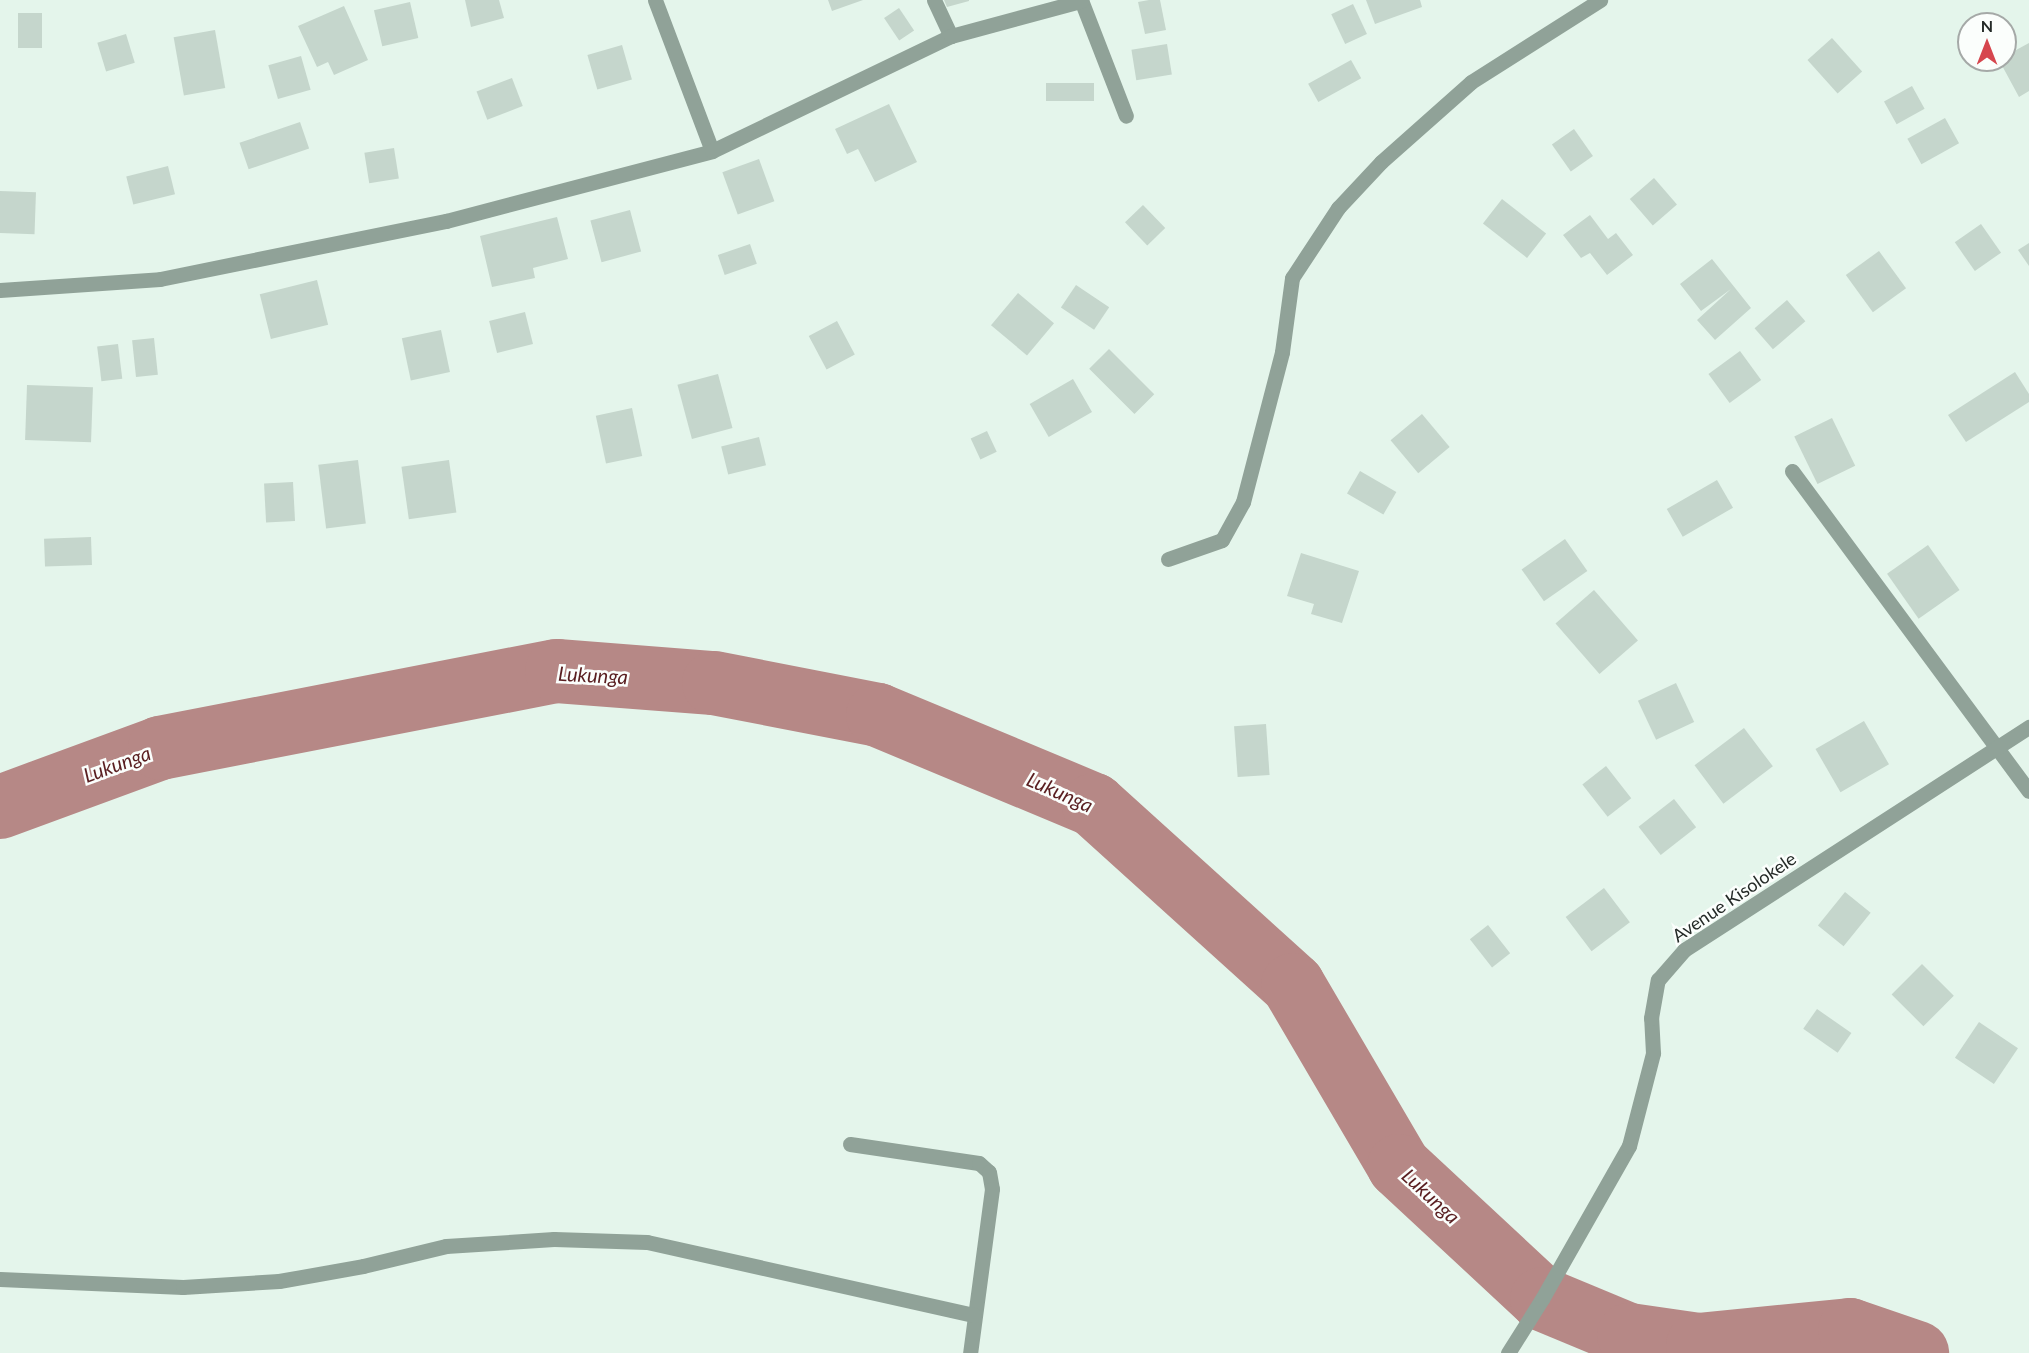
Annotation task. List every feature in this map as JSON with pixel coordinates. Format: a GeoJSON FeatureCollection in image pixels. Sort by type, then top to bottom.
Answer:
{"type":"FeatureCollection","features":[{"type":"Feature","properties":{"kind":"street"},"geometry":{"type":"LineString","coordinates":[[655,0],[712,151]]}},
{"type":"Feature","properties":{"kind":"street"},"geometry":{"type":"LineString","coordinates":[[934,0],[951,36]]}},
{"type":"Feature","properties":{"kind":"street"},"geometry":{"type":"LineString","coordinates":[[1168,559],[1222,540],[1243,502],[1282,352],[1292,278],[1338,208],[1381,162],[1471,81],[1600,0]]}},
{"type":"Feature","properties":{"kind":"street"},"geometry":{"type":"LineString","coordinates":[[0,290],[160,279],[446,221],[712,151],[951,36],[1081,1],[1126,116]]}},
{"type":"Feature","properties":{"kind":"street"},"geometry":{"type":"LineString","coordinates":[[1792,471],[2029,791]]}},
{"type":"Feature","properties":{"kind":"street","name":"Avenue Kisolokele"},"geometry":{"type":"LineString","coordinates":[[1508,1353],[1542,1299],[1629,1146],[1653,1053],[1651,1018],[1658,980],[1684,950],[2029,727]]}},
{"type":"Feature","properties":{"kind":"street"},"geometry":{"type":"LineString","coordinates":[[850,1144],[979,1163],[989,1172],[992,1189],[970,1353]]}},
{"type":"Feature","properties":{"kind":"street"},"geometry":{"type":"LineString","coordinates":[[0,1279],[193,1286],[279,1281],[363,1266],[446,1246],[554,1239],[647,1242],[974,1316]]}},
{"type":"Feature","properties":{"kind":"building"},"geometry":{"type":"Polygon","coordinates":[[[465,0],[499,0],[504,18],[471,27],[465,0]]]}},
{"type":"Feature","properties":{"kind":"building"},"geometry":{"type":"Polygon","coordinates":[[[828,0],[863,0],[832,11],[828,0]]]}},
{"type":"Feature","properties":{"kind":"building"},"geometry":{"type":"Polygon","coordinates":[[[944,0],[969,0],[969,1],[947,7],[944,0]]]}},
{"type":"Feature","properties":{"kind":"building"},"geometry":{"type":"Polygon","coordinates":[[[1160,0],[1166,30],[1145,34],[1138,2],[1160,0]]]}},
{"type":"Feature","properties":{"kind":"building"},"geometry":{"type":"Polygon","coordinates":[[[1366,0],[1420,0],[1422,7],[1375,24],[1366,0]]]}},
{"type":"Feature","properties":{"kind":"building"},"geometry":{"type":"Polygon","coordinates":[[[410,2],[418,38],[382,46],[374,10],[410,2]]]}},
{"type":"Feature","properties":{"kind":"building"},"geometry":{"type":"Polygon","coordinates":[[[1353,4],[1367,34],[1345,44],[1331,14],[1353,4]]]}},
{"type":"Feature","properties":{"kind":"building"},"geometry":{"type":"Polygon","coordinates":[[[344,6],[368,60],[334,75],[328,62],[317,67],[298,26],[344,6]]]}},
{"type":"Feature","properties":{"kind":"building"},"geometry":{"type":"Polygon","coordinates":[[[899,8],[914,30],[899,40],[884,18],[899,8]]]}},
{"type":"Feature","properties":{"kind":"building"},"geometry":{"type":"Polygon","coordinates":[[[18,13],[42,13],[42,48],[18,48],[18,13]]]}},
{"type":"Feature","properties":{"kind":"building"},"geometry":{"type":"Polygon","coordinates":[[[215,30],[225,88],[184,95],[174,37],[215,30]]]}},
{"type":"Feature","properties":{"kind":"building"},"geometry":{"type":"Polygon","coordinates":[[[126,34],[135,63],[106,71],[97,43],[126,34]]]}},
{"type":"Feature","properties":{"kind":"building"},"geometry":{"type":"Polygon","coordinates":[[[1832,38],[1862,71],[1838,94],[1807,60],[1832,38]]]}},
{"type":"Feature","properties":{"kind":"building"},"geometry":{"type":"Polygon","coordinates":[[[2029,43],[2029,91],[2019,97],[2005,72],[2017,72],[2017,50],[2029,43]]]}},
{"type":"Feature","properties":{"kind":"building"},"geometry":{"type":"Polygon","coordinates":[[[1167,44],[1172,75],[1136,80],[1131,50],[1167,44]]]}},
{"type":"Feature","properties":{"kind":"building"},"geometry":{"type":"Polygon","coordinates":[[[622,45],[632,80],[597,90],[587,55],[622,45]]]}},
{"type":"Feature","properties":{"kind":"building"},"geometry":{"type":"Polygon","coordinates":[[[301,56],[311,90],[278,99],[268,65],[301,56]]]}},
{"type":"Feature","properties":{"kind":"building"},"geometry":{"type":"Polygon","coordinates":[[[1351,60],[1361,78],[1318,102],[1308,84],[1351,60]]]}},
{"type":"Feature","properties":{"kind":"building"},"geometry":{"type":"Polygon","coordinates":[[[512,78],[523,106],[487,120],[477,92],[512,78]]]}},
{"type":"Feature","properties":{"kind":"building"},"geometry":{"type":"Polygon","coordinates":[[[1046,83],[1094,83],[1094,101],[1046,101],[1046,83]]]}},
{"type":"Feature","properties":{"kind":"building"},"geometry":{"type":"Polygon","coordinates":[[[1912,86],[1925,109],[1897,124],[1884,102],[1912,86]]]}},
{"type":"Feature","properties":{"kind":"building"},"geometry":{"type":"Polygon","coordinates":[[[889,104],[917,162],[875,182],[858,149],[847,154],[835,129],[889,104]]]}},
{"type":"Feature","properties":{"kind":"building"},"geometry":{"type":"Polygon","coordinates":[[[1945,118],[1959,143],[1921,164],[1907,139],[1945,118]]]}},
{"type":"Feature","properties":{"kind":"building"},"geometry":{"type":"Polygon","coordinates":[[[300,122],[309,148],[249,169],[239,143],[300,122]]]}},
{"type":"Feature","properties":{"kind":"building"},"geometry":{"type":"Polygon","coordinates":[[[1574,129],[1593,156],[1571,172],[1552,144],[1574,129]]]}},
{"type":"Feature","properties":{"kind":"building"},"geometry":{"type":"Polygon","coordinates":[[[394,148],[399,179],[369,183],[364,153],[394,148]]]}},
{"type":"Feature","properties":{"kind":"building"},"geometry":{"type":"Polygon","coordinates":[[[759,159],[774,201],[738,215],[722,172],[759,159]]]}},
{"type":"Feature","properties":{"kind":"building"},"geometry":{"type":"Polygon","coordinates":[[[168,166],[175,194],[133,205],[126,176],[168,166]]]}},
{"type":"Feature","properties":{"kind":"building"},"geometry":{"type":"Polygon","coordinates":[[[1654,178],[1677,204],[1653,225],[1630,199],[1654,178]]]}},
{"type":"Feature","properties":{"kind":"building"},"geometry":{"type":"Polygon","coordinates":[[[0,191],[36,192],[35,234],[0,233],[0,191]]]}},
{"type":"Feature","properties":{"kind":"building"},"geometry":{"type":"Polygon","coordinates":[[[1502,199],[1546,233],[1527,258],[1483,223],[1502,199]]]}},
{"type":"Feature","properties":{"kind":"building"},"geometry":{"type":"Polygon","coordinates":[[[1143,205],[1165,228],[1147,245],[1125,222],[1143,205]]]}},
{"type":"Feature","properties":{"kind":"building"},"geometry":{"type":"Polygon","coordinates":[[[630,210],[641,252],[602,262],[590,221],[630,210]]]}},
{"type":"Feature","properties":{"kind":"building"},"geometry":{"type":"Polygon","coordinates":[[[1590,215],[1608,239],[1616,233],[1633,255],[1607,275],[1590,253],[1581,258],[1563,235],[1590,215]]]}},
{"type":"Feature","properties":{"kind":"building"},"geometry":{"type":"Polygon","coordinates":[[[557,217],[568,259],[533,268],[535,278],[492,287],[480,236],[557,217]]]}},
{"type":"Feature","properties":{"kind":"building"},"geometry":{"type":"Polygon","coordinates":[[[1981,224],[2001,253],[1975,271],[1955,242],[1981,224]]]}},
{"type":"Feature","properties":{"kind":"building"},"geometry":{"type":"Polygon","coordinates":[[[2029,243],[2029,266],[2018,250],[2029,243]]]}},
{"type":"Feature","properties":{"kind":"building"},"geometry":{"type":"Polygon","coordinates":[[[750,244],[757,264],[725,275],[718,255],[750,244]]]}},
{"type":"Feature","properties":{"kind":"building"},"geometry":{"type":"Polygon","coordinates":[[[1879,251],[1906,288],[1873,312],[1846,275],[1879,251]]]}},
{"type":"Feature","properties":{"kind":"building"},"geometry":{"type":"Polygon","coordinates":[[[1712,259],[1751,308],[1715,340],[1697,320],[1731,289],[1701,311],[1680,284],[1712,259]]]}},
{"type":"Feature","properties":{"kind":"building"},"geometry":{"type":"Polygon","coordinates":[[[317,280],[328,325],[271,339],[260,294],[317,280]]]}},
{"type":"Feature","properties":{"kind":"building"},"geometry":{"type":"Polygon","coordinates":[[[1076,285],[1109,307],[1094,330],[1061,307],[1076,285]]]}},
{"type":"Feature","properties":{"kind":"building"},"geometry":{"type":"Polygon","coordinates":[[[1018,293],[1054,323],[1027,355],[991,325],[1018,293]]]}},
{"type":"Feature","properties":{"kind":"building"},"geometry":{"type":"Polygon","coordinates":[[[1787,300],[1805,321],[1773,349],[1755,328],[1787,300]]]}},
{"type":"Feature","properties":{"kind":"building"},"geometry":{"type":"Polygon","coordinates":[[[525,312],[533,344],[497,353],[489,321],[525,312]]]}},
{"type":"Feature","properties":{"kind":"building"},"geometry":{"type":"Polygon","coordinates":[[[837,321],[855,355],[827,370],[809,336],[837,321]]]}},
{"type":"Feature","properties":{"kind":"building"},"geometry":{"type":"Polygon","coordinates":[[[441,330],[450,372],[411,380],[402,338],[441,330]]]}},
{"type":"Feature","properties":{"kind":"building"},"geometry":{"type":"Polygon","coordinates":[[[154,338],[158,375],[136,377],[132,340],[154,338]]]}},
{"type":"Feature","properties":{"kind":"building"},"geometry":{"type":"Polygon","coordinates":[[[118,344],[122,379],[101,381],[97,347],[118,344]]]}},
{"type":"Feature","properties":{"kind":"building"},"geometry":{"type":"Polygon","coordinates":[[[1109,349],[1154,394],[1134,414],[1089,369],[1109,349]]]}},
{"type":"Feature","properties":{"kind":"building"},"geometry":{"type":"Polygon","coordinates":[[[1740,351],[1761,380],[1730,403],[1708,374],[1740,351]]]}},
{"type":"Feature","properties":{"kind":"building"},"geometry":{"type":"Polygon","coordinates":[[[2015,372],[2029,394],[2029,402],[1966,442],[1948,415],[2015,372]]]}},
{"type":"Feature","properties":{"kind":"building"},"geometry":{"type":"Polygon","coordinates":[[[718,374],[732,428],[692,439],[677,385],[718,374]]]}},
{"type":"Feature","properties":{"kind":"building"},"geometry":{"type":"Polygon","coordinates":[[[1073,379],[1092,412],[1049,437],[1030,404],[1073,379]]]}},
{"type":"Feature","properties":{"kind":"building"},"geometry":{"type":"Polygon","coordinates":[[[27,385],[93,387],[91,442],[25,440],[27,385]]]}},
{"type":"Feature","properties":{"kind":"building"},"geometry":{"type":"Polygon","coordinates":[[[632,408],[642,456],[606,464],[596,416],[632,408]]]}},
{"type":"Feature","properties":{"kind":"building"},"geometry":{"type":"Polygon","coordinates":[[[1422,414],[1450,447],[1418,473],[1391,440],[1422,414]]]}},
{"type":"Feature","properties":{"kind":"building"},"geometry":{"type":"Polygon","coordinates":[[[1832,418],[1855,466],[1817,484],[1794,436],[1832,418]]]}},
{"type":"Feature","properties":{"kind":"building"},"geometry":{"type":"Polygon","coordinates":[[[987,431],[997,452],[980,459],[971,439],[987,431]]]}},
{"type":"Feature","properties":{"kind":"building"},"geometry":{"type":"Polygon","coordinates":[[[759,437],[766,465],[728,475],[721,446],[759,437]]]}},
{"type":"Feature","properties":{"kind":"building"},"geometry":{"type":"Polygon","coordinates":[[[358,460],[366,524],[326,528],[318,465],[358,460]]]}},
{"type":"Feature","properties":{"kind":"building"},"geometry":{"type":"Polygon","coordinates":[[[449,460],[456,512],[409,519],[401,467],[449,460]]]}},
{"type":"Feature","properties":{"kind":"building"},"geometry":{"type":"Polygon","coordinates":[[[1360,471],[1396,492],[1383,515],[1347,494],[1360,471]]]}},
{"type":"Feature","properties":{"kind":"building"},"geometry":{"type":"Polygon","coordinates":[[[1717,480],[1733,508],[1683,537],[1667,509],[1717,480]]]}},
{"type":"Feature","properties":{"kind":"building"},"geometry":{"type":"Polygon","coordinates":[[[293,482],[295,521],[266,522],[264,484],[293,482]]]}},
{"type":"Feature","properties":{"kind":"building"},"geometry":{"type":"Polygon","coordinates":[[[91,537],[92,565],[45,567],[44,539],[91,537]]]}},
{"type":"Feature","properties":{"kind":"building"},"geometry":{"type":"Polygon","coordinates":[[[1565,539],[1587,571],[1544,601],[1522,569],[1565,539]]]}},
{"type":"Feature","properties":{"kind":"building"},"geometry":{"type":"Polygon","coordinates":[[[1928,545],[1960,590],[1919,619],[1887,574],[1928,545]]]}},
{"type":"Feature","properties":{"kind":"building"},"geometry":{"type":"Polygon","coordinates":[[[1301,553],[1359,571],[1342,623],[1311,614],[1314,604],[1287,596],[1301,553]]]}},
{"type":"Feature","properties":{"kind":"building"},"geometry":{"type":"Polygon","coordinates":[[[1594,590],[1638,641],[1599,674],[1556,623],[1594,590]]]}},
{"type":"Feature","properties":{"kind":"building"},"geometry":{"type":"Polygon","coordinates":[[[1676,683],[1694,722],[1656,740],[1638,701],[1676,683]]]}},
{"type":"Feature","properties":{"kind":"building"},"geometry":{"type":"Polygon","coordinates":[[[1864,721],[1889,764],[1841,792],[1816,749],[1864,721]]]}},
{"type":"Feature","properties":{"kind":"building"},"geometry":{"type":"Polygon","coordinates":[[[1266,724],[1270,775],[1238,777],[1234,726],[1266,724]]]}},
{"type":"Feature","properties":{"kind":"building"},"geometry":{"type":"Polygon","coordinates":[[[1744,728],[1773,766],[1723,804],[1694,765],[1744,728]]]}},
{"type":"Feature","properties":{"kind":"building"},"geometry":{"type":"Polygon","coordinates":[[[1606,766],[1631,798],[1608,817],[1582,784],[1606,766]]]}},
{"type":"Feature","properties":{"kind":"building"},"geometry":{"type":"Polygon","coordinates":[[[1674,799],[1696,827],[1661,855],[1639,827],[1674,799]]]}},
{"type":"Feature","properties":{"kind":"building"},"geometry":{"type":"Polygon","coordinates":[[[1604,888],[1630,922],[1592,951],[1566,917],[1604,888]]]}},
{"type":"Feature","properties":{"kind":"building"},"geometry":{"type":"Polygon","coordinates":[[[1845,892],[1871,913],[1844,946],[1818,925],[1845,892]]]}},
{"type":"Feature","properties":{"kind":"building"},"geometry":{"type":"Polygon","coordinates":[[[1488,925],[1510,953],[1492,968],[1470,939],[1488,925]]]}},
{"type":"Feature","properties":{"kind":"building"},"geometry":{"type":"Polygon","coordinates":[[[1922,964],[1954,996],[1923,1026],[1892,994],[1922,964]]]}},
{"type":"Feature","properties":{"kind":"building"},"geometry":{"type":"Polygon","coordinates":[[[1817,1009],[1851,1033],[1838,1053],[1803,1029],[1817,1009]]]}},
{"type":"Feature","properties":{"kind":"building"},"geometry":{"type":"Polygon","coordinates":[[[1979,1022],[2018,1048],[1994,1084],[1955,1058],[1979,1022]]]}},
{"type":"Feature","properties":{"kind":"waterway","name":"Lukunga"},"geometry":{"type":"LineString","coordinates":[[0,807],[160,748],[557,671],[714,683],[878,715],[1094,805],[1293,985],[1399,1166],[1542,1299],[1629,1335],[1698,1345],[1850,1330],[1917,1353]]}}]}
